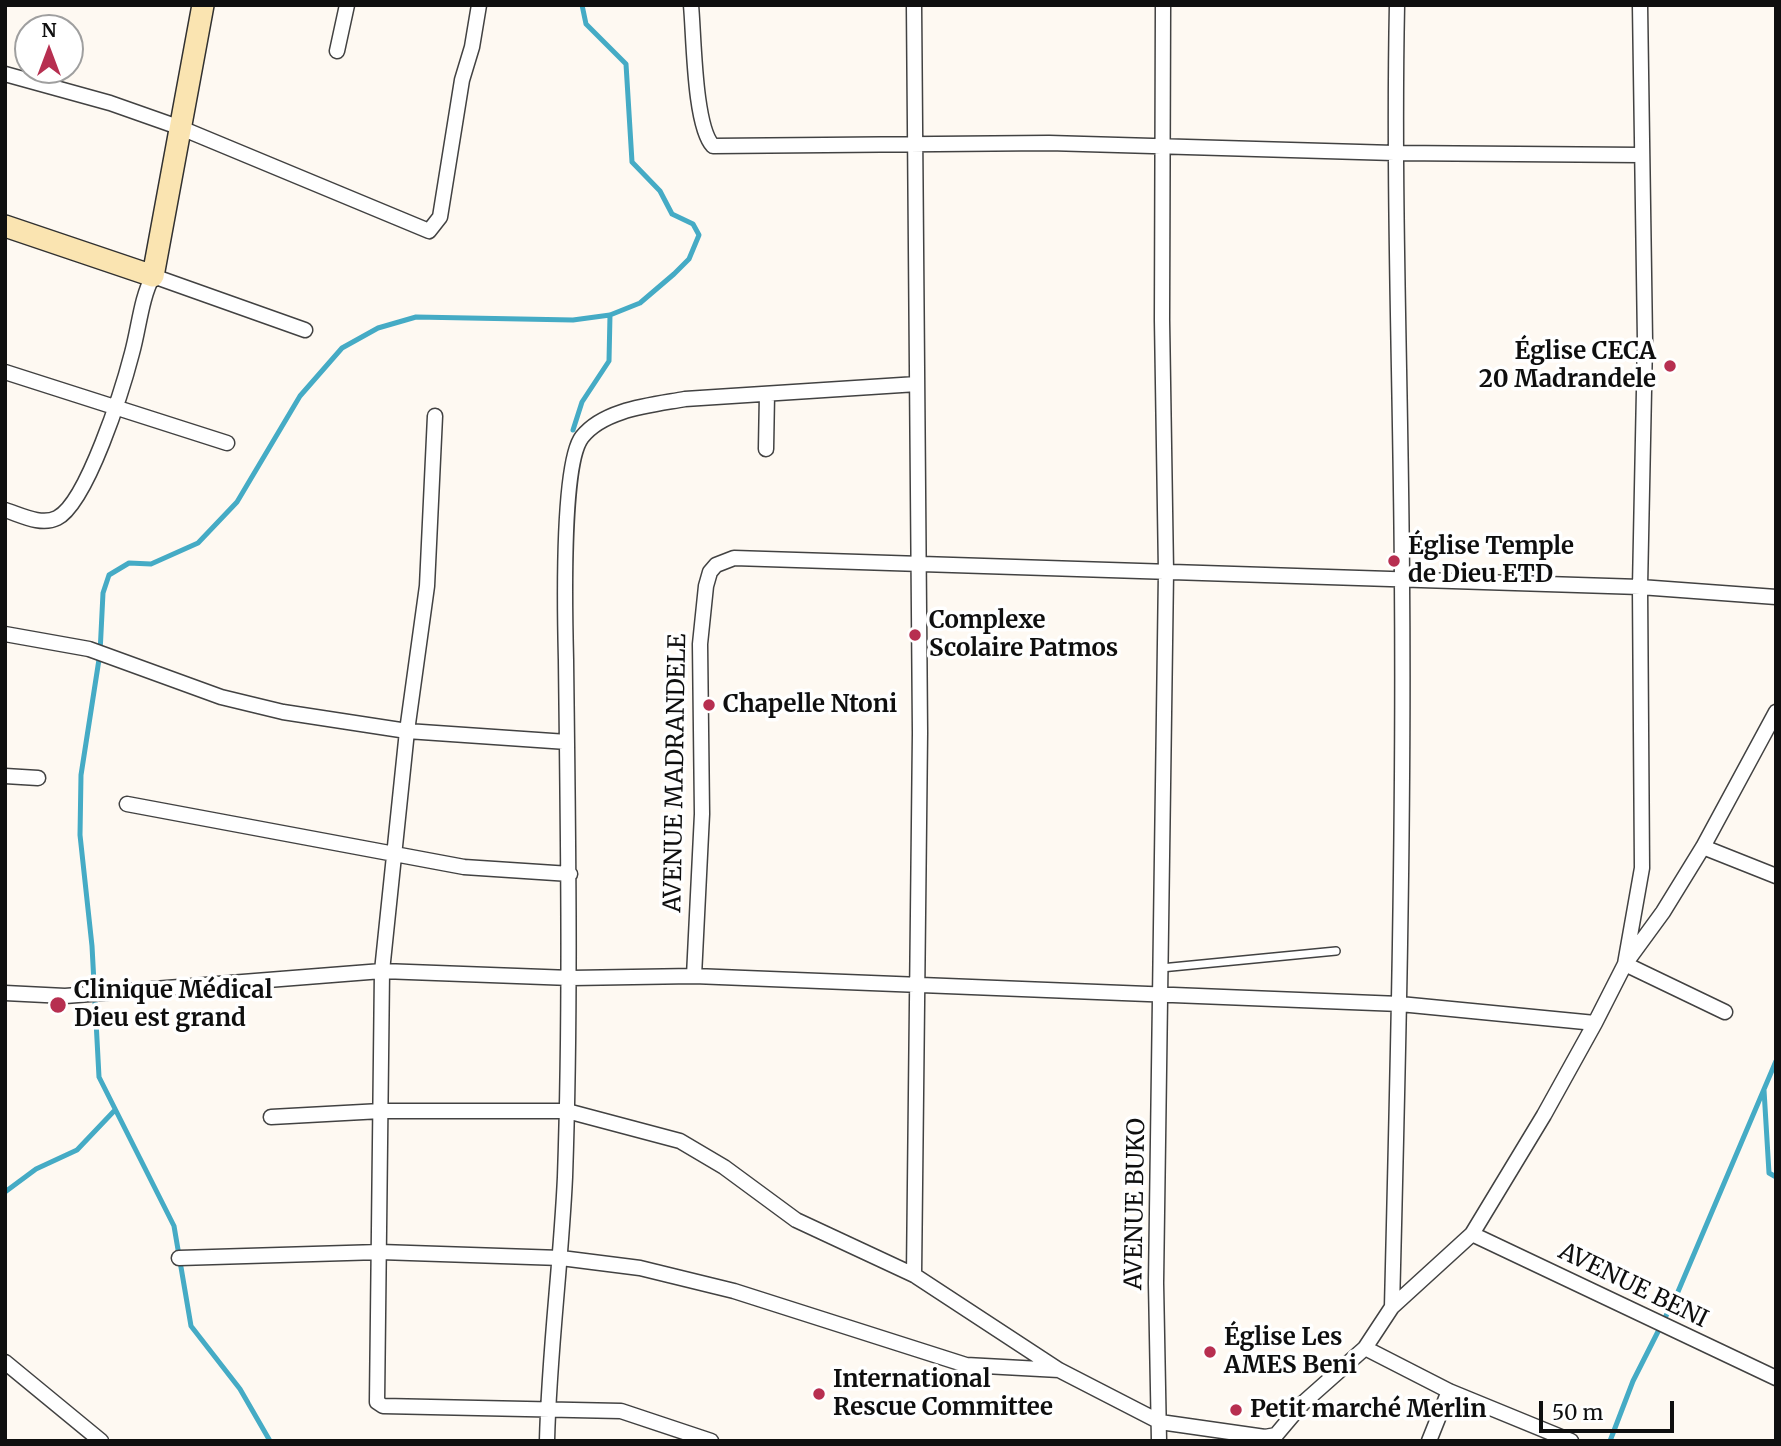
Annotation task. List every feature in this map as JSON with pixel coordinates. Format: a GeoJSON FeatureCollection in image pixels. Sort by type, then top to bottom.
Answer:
{"type":"FeatureCollection","features":[{"type":"Feature","properties":{"kind":"street"},"geometry":{"type":"LineString","coordinates":[[5,510],[41,522],[59,517],[76,502],[114,408],[132,356],[144,309],[145,291],[153,276],[203,5]]}},
{"type":"Feature","properties":{"kind":"street"},"geometry":{"type":"LineString","coordinates":[[337,51],[347,5]]}},
{"type":"Feature","properties":{"kind":"street"},"geometry":{"type":"LineString","coordinates":[[5,74],[73,92],[181,128],[429,231],[440,217],[462,80],[472,47],[479,5]]}},
{"type":"Feature","properties":{"kind":"street"},"geometry":{"type":"LineString","coordinates":[[691,5],[697,90],[706,139],[713,146],[1164,145],[1394,153],[1640,155]]}},
{"type":"Feature","properties":{"kind":"street"},"geometry":{"type":"LineString","coordinates":[[914,5],[916,566],[920,733],[914,1275]]}},
{"type":"Feature","properties":{"kind":"street","name":"AVENUE BUKO"},"geometry":{"type":"LineString","coordinates":[[1159,1441],[1156,1283],[1166,572],[1162,320],[1163,5]]}},
{"type":"Feature","properties":{"kind":"street"},"geometry":{"type":"LineString","coordinates":[[1392,1307],[1400,1004],[1402,580],[1394,153],[1397,5]]}},
{"type":"Feature","properties":{"kind":"street"},"geometry":{"type":"LineString","coordinates":[[1625,964],[1642,868],[1640,587],[1645,341],[1640,155],[1640,5]]}},
{"type":"Feature","properties":{"kind":"street"},"geometry":{"type":"LineString","coordinates":[[5,226],[305,330]]}},
{"type":"Feature","properties":{"kind":"street"},"geometry":{"type":"LineString","coordinates":[[5,372],[227,443]]}},
{"type":"Feature","properties":{"kind":"street"},"geometry":{"type":"LineString","coordinates":[[547,1441],[547,1408],[561,1258],[571,978],[565,578],[572,460],[581,438],[604,419],[649,406],[685,399],[917,384]]}},
{"type":"Feature","properties":{"kind":"street"},"geometry":{"type":"LineString","coordinates":[[766,449],[767,394]]}},
{"type":"Feature","properties":{"kind":"street"},"geometry":{"type":"LineString","coordinates":[[435,416],[427,586],[407,731],[382,971],[377,1402],[383,1406],[621,1411],[711,1441]]}},
{"type":"Feature","properties":{"kind":"street","name":"AVENUE MADRANDELE"},"geometry":{"type":"LineString","coordinates":[[694,976],[702,814],[700,644],[710,572],[716,565],[734,558],[748,557],[916,566]]}},
{"type":"Feature","properties":{"kind":"street"},"geometry":{"type":"LineString","coordinates":[[916,566],[1640,587],[1776,597]]}},
{"type":"Feature","properties":{"kind":"street"},"geometry":{"type":"LineString","coordinates":[[5,634],[89,649],[221,697],[283,712],[407,731],[567,743]]}},
{"type":"Feature","properties":{"kind":"street"},"geometry":{"type":"LineString","coordinates":[[271,1117],[381,1111],[567,1111],[680,1141],[796,1220],[914,1275],[1059,1370],[1160,1422],[1252,1437],[1276,1435],[1303,1403],[1364,1348],[1392,1307],[1472,1234],[1544,1115],[1625,964],[1663,912],[1703,847],[1774,721]]}},
{"type":"Feature","properties":{"kind":"street"},"geometry":{"type":"LineString","coordinates":[[5,776],[38,778]]}},
{"type":"Feature","properties":{"kind":"street"},"geometry":{"type":"LineString","coordinates":[[127,804],[464,867],[570,874]]}},
{"type":"Feature","properties":{"kind":"street"},"geometry":{"type":"LineString","coordinates":[[1703,847],[1776,876]]}},
{"type":"Feature","properties":{"kind":"street"},"geometry":{"type":"LineString","coordinates":[[1625,964],[1725,1012]]}},
{"type":"Feature","properties":{"kind":"street"},"geometry":{"type":"LineString","coordinates":[[5,993],[65,996],[382,971],[571,978],[694,976],[1400,1004],[1595,1023]]}},
{"type":"Feature","properties":{"kind":"street","name":"AVENUE BENI"},"geometry":{"type":"LineString","coordinates":[[1472,1234],[1776,1378]]}},
{"type":"Feature","properties":{"kind":"street"},"geometry":{"type":"LineString","coordinates":[[179,1258],[380,1252],[561,1258],[640,1268],[734,1291],[966,1364],[1059,1370]]}},
{"type":"Feature","properties":{"kind":"street"},"geometry":{"type":"LineString","coordinates":[[1364,1348],[1450,1391],[1571,1441]]}},
{"type":"Feature","properties":{"kind":"street"},"geometry":{"type":"LineString","coordinates":[[5,1362],[101,1441]]}},
{"type":"Feature","properties":{"kind":"street"},"geometry":{"type":"LineString","coordinates":[[1429,1441],[1450,1391]]}},
{"type":"Feature","properties":{"kind":"lane"},"geometry":{"type":"LineString","coordinates":[[1160,968],[1336,951]]}},
{"type":"Feature","properties":{"kind":"waterway"},"geometry":{"type":"LineString","coordinates":[[270,1441],[240,1389],[191,1326],[174,1226],[99,1077],[92,946],[80,835],[81,775],[100,653],[103,593],[109,575],[129,563],[151,564],[198,543],[237,502],[300,396],[342,348],[378,328],[416,317],[573,320],[610,315],[640,303],[689,259],[699,235],[693,224],[672,214],[660,191],[632,162],[626,64],[586,24],[582,5]]}},
{"type":"Feature","properties":{"kind":"waterway"},"geometry":{"type":"LineString","coordinates":[[573,430],[582,402],[609,361],[610,315]]}},
{"type":"Feature","properties":{"kind":"waterway"},"geometry":{"type":"LineString","coordinates":[[1610,1441],[1633,1381],[1677,1294],[1776,1061]]}},
{"type":"Feature","properties":{"kind":"waterway"},"geometry":{"type":"LineString","coordinates":[[1764,1090],[1769,1173],[1776,1177]]}},
{"type":"Feature","properties":{"kind":"waterway"},"geometry":{"type":"LineString","coordinates":[[5,1192],[36,1169],[77,1150],[115,1110]]}},
{"type":"Feature","properties":{"kind":"place","name":"Église CECA 20 Madrandele"},"geometry":{"type":"Point","coordinates":[1670,366]}},
{"type":"Feature","properties":{"kind":"place","name":"Église Temple de Dieu ETD"},"geometry":{"type":"Point","coordinates":[1394,561]}},
{"type":"Feature","properties":{"kind":"place","name":"Complexe Scolaire Patmos"},"geometry":{"type":"Point","coordinates":[915,635]}},
{"type":"Feature","properties":{"kind":"place","name":"Chapelle Ntoni"},"geometry":{"type":"Point","coordinates":[709,705]}},
{"type":"Feature","properties":{"kind":"place","name":"Clinique Médical Dieu est grand"},"geometry":{"type":"Point","coordinates":[58,1005]}},
{"type":"Feature","properties":{"kind":"place","name":"Église Les AMES Beni"},"geometry":{"type":"Point","coordinates":[1210,1352]}},
{"type":"Feature","properties":{"kind":"place","name":"International Rescue Committee"},"geometry":{"type":"Point","coordinates":[819,1394]}},
{"type":"Feature","properties":{"kind":"place","name":"Petit marché Merlin"},"geometry":{"type":"Point","coordinates":[1236,1410]}}]}
